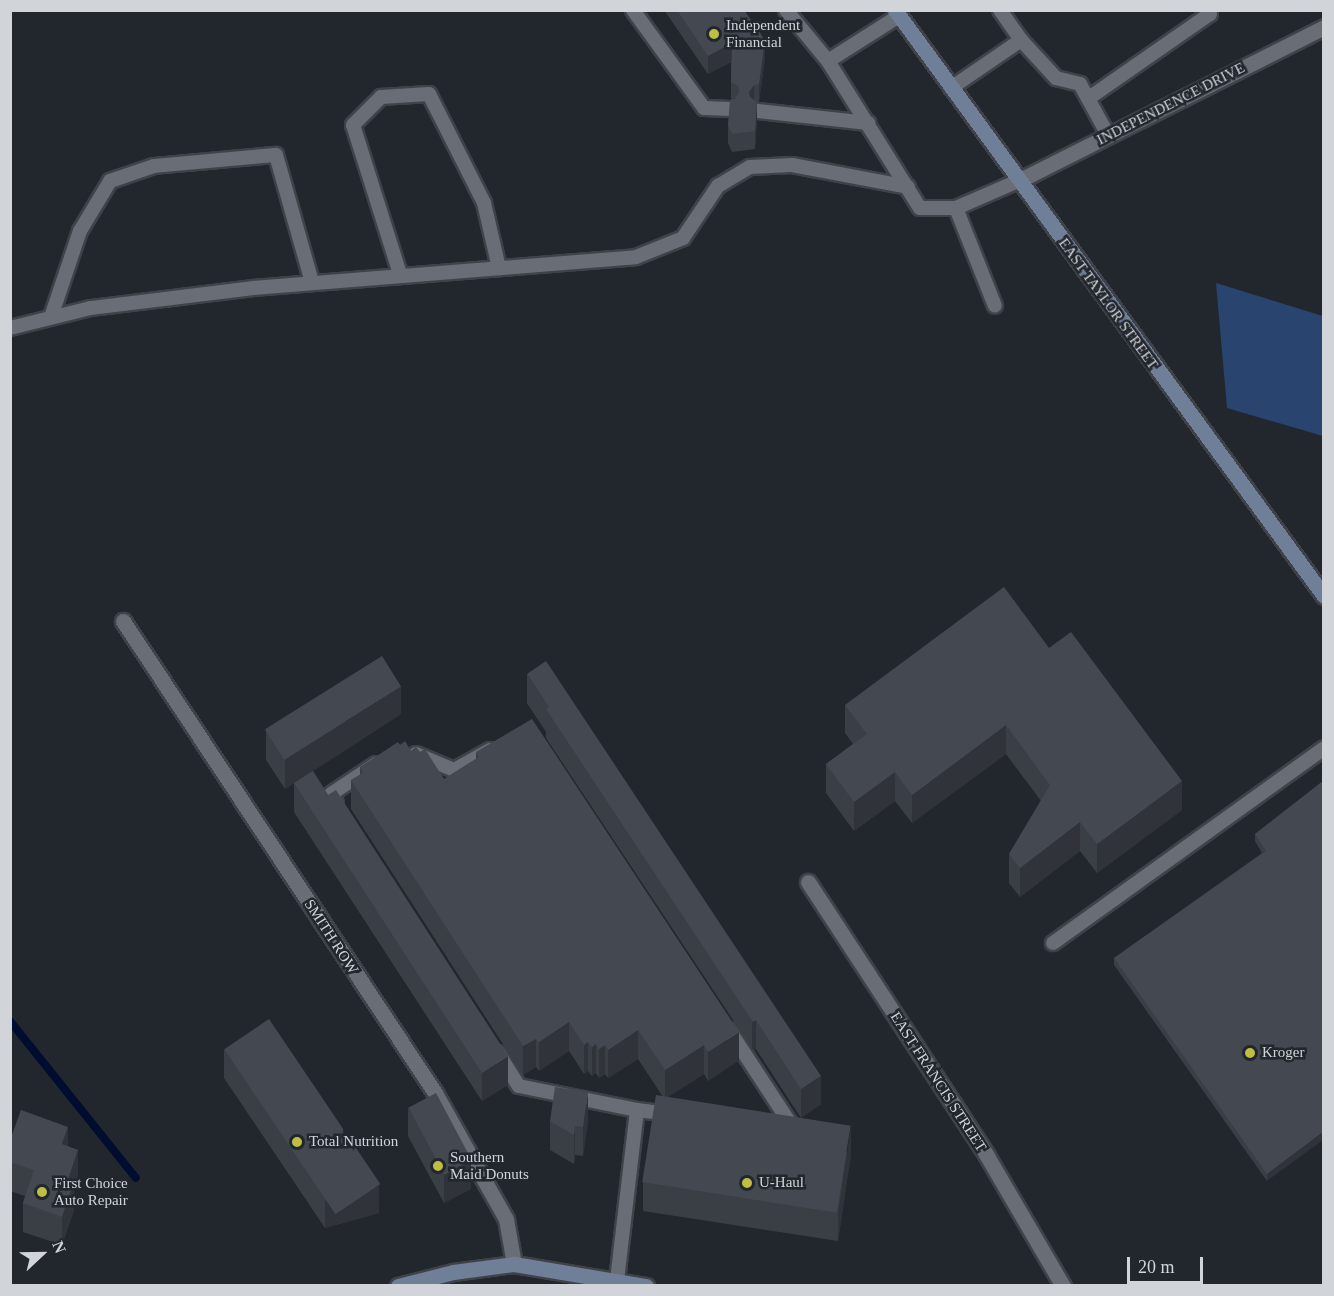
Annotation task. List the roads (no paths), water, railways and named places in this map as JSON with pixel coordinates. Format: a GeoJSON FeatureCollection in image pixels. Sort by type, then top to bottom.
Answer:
{"type":"FeatureCollection","features":[{"type":"Feature","properties":{"kind":"main road","name":"EAST TAYLOR STREET"},"geometry":{"type":"LineString","coordinates":[[897,13],[1323,596]]}},
{"type":"Feature","properties":{"kind":"main road"},"geometry":{"type":"LineString","coordinates":[[398,1286],[453,1272],[514,1264],[646,1286]]}},
{"type":"Feature","properties":{"kind":"street","name":"INDEPENDENCE DRIVE"},"geometry":{"type":"LineString","coordinates":[[1018,181],[1323,27]]}},
{"type":"Feature","properties":{"kind":"street","name":"SMITH ROW"},"geometry":{"type":"LineString","coordinates":[[123,621],[435,1093],[506,1218],[514,1264]]}},
{"type":"Feature","properties":{"kind":"street","name":"EAST FRANCIS STREET"},"geometry":{"type":"LineString","coordinates":[[808,882],[987,1156],[1059,1275],[1062,1286]]}},
{"type":"Feature","properties":{"kind":"lane"},"geometry":{"type":"LineString","coordinates":[[633,10],[704,108],[730,109]]}},
{"type":"Feature","properties":{"kind":"lane"},"geometry":{"type":"LineString","coordinates":[[786,10],[828,61],[920,208],[956,208],[1018,181]]}},
{"type":"Feature","properties":{"kind":"lane"},"geometry":{"type":"LineString","coordinates":[[1000,10],[1021,40],[1056,78],[1080,84],[1108,135]]}},
{"type":"Feature","properties":{"kind":"lane"},"geometry":{"type":"LineString","coordinates":[[1089,98],[1210,14],[1208,10]]}},
{"type":"Feature","properties":{"kind":"lane"},"geometry":{"type":"LineString","coordinates":[[828,61],[897,13]]}},
{"type":"Feature","properties":{"kind":"lane"},"geometry":{"type":"LineString","coordinates":[[951,88],[1021,40]]}},
{"type":"Feature","properties":{"kind":"lane"},"geometry":{"type":"LineString","coordinates":[[400,274],[353,125],[381,97],[429,94],[484,203],[499,268]]}},
{"type":"Feature","properties":{"kind":"lane"},"geometry":{"type":"LineString","coordinates":[[758,111],[868,123]]}},
{"type":"Feature","properties":{"kind":"lane"},"geometry":{"type":"LineString","coordinates":[[51,317],[80,231],[110,181],[154,166],[276,155],[312,282]]}},
{"type":"Feature","properties":{"kind":"lane"},"geometry":{"type":"LineString","coordinates":[[10,328],[91,308],[312,282],[636,257],[683,237],[718,186],[750,166],[792,165],[908,187]]}},
{"type":"Feature","properties":{"kind":"lane"},"geometry":{"type":"LineString","coordinates":[[956,208],[995,306]]}},
{"type":"Feature","properties":{"kind":"lane"},"geometry":{"type":"LineString","coordinates":[[344,814],[331,794],[394,751],[453,770],[502,744]]}},
{"type":"Feature","properties":{"kind":"lane"},"geometry":{"type":"LineString","coordinates":[[1053,943],[1323,748]]}},
{"type":"Feature","properties":{"kind":"lane"},"geometry":{"type":"LineString","coordinates":[[718,1013],[796,1131],[773,1128]]}},
{"type":"Feature","properties":{"kind":"lane"},"geometry":{"type":"LineString","coordinates":[[493,1046],[519,1086],[637,1110],[682,1116]]}},
{"type":"Feature","properties":{"kind":"lane"},"geometry":{"type":"LineString","coordinates":[[617,1281],[637,1110]]}},
{"type":"Feature","properties":{"kind":"waterway"},"geometry":{"type":"LineString","coordinates":[[10,1021],[136,1178]]}},
{"type":"Feature","properties":{"kind":"place","name":"Independent Financial"},"geometry":{"type":"Point","coordinates":[714,34]}},
{"type":"Feature","properties":{"kind":"place","name":"Kroger"},"geometry":{"type":"Point","coordinates":[1250,1053]}},
{"type":"Feature","properties":{"kind":"place","name":"Total Nutrition"},"geometry":{"type":"Point","coordinates":[297,1142]}},
{"type":"Feature","properties":{"kind":"place","name":"Southern Maid Donuts"},"geometry":{"type":"Point","coordinates":[438,1166]}},
{"type":"Feature","properties":{"kind":"place","name":"U-Haul"},"geometry":{"type":"Point","coordinates":[747,1183]}},
{"type":"Feature","properties":{"kind":"place","name":"First Choice Auto Repair"},"geometry":{"type":"Point","coordinates":[42,1192]}}]}
